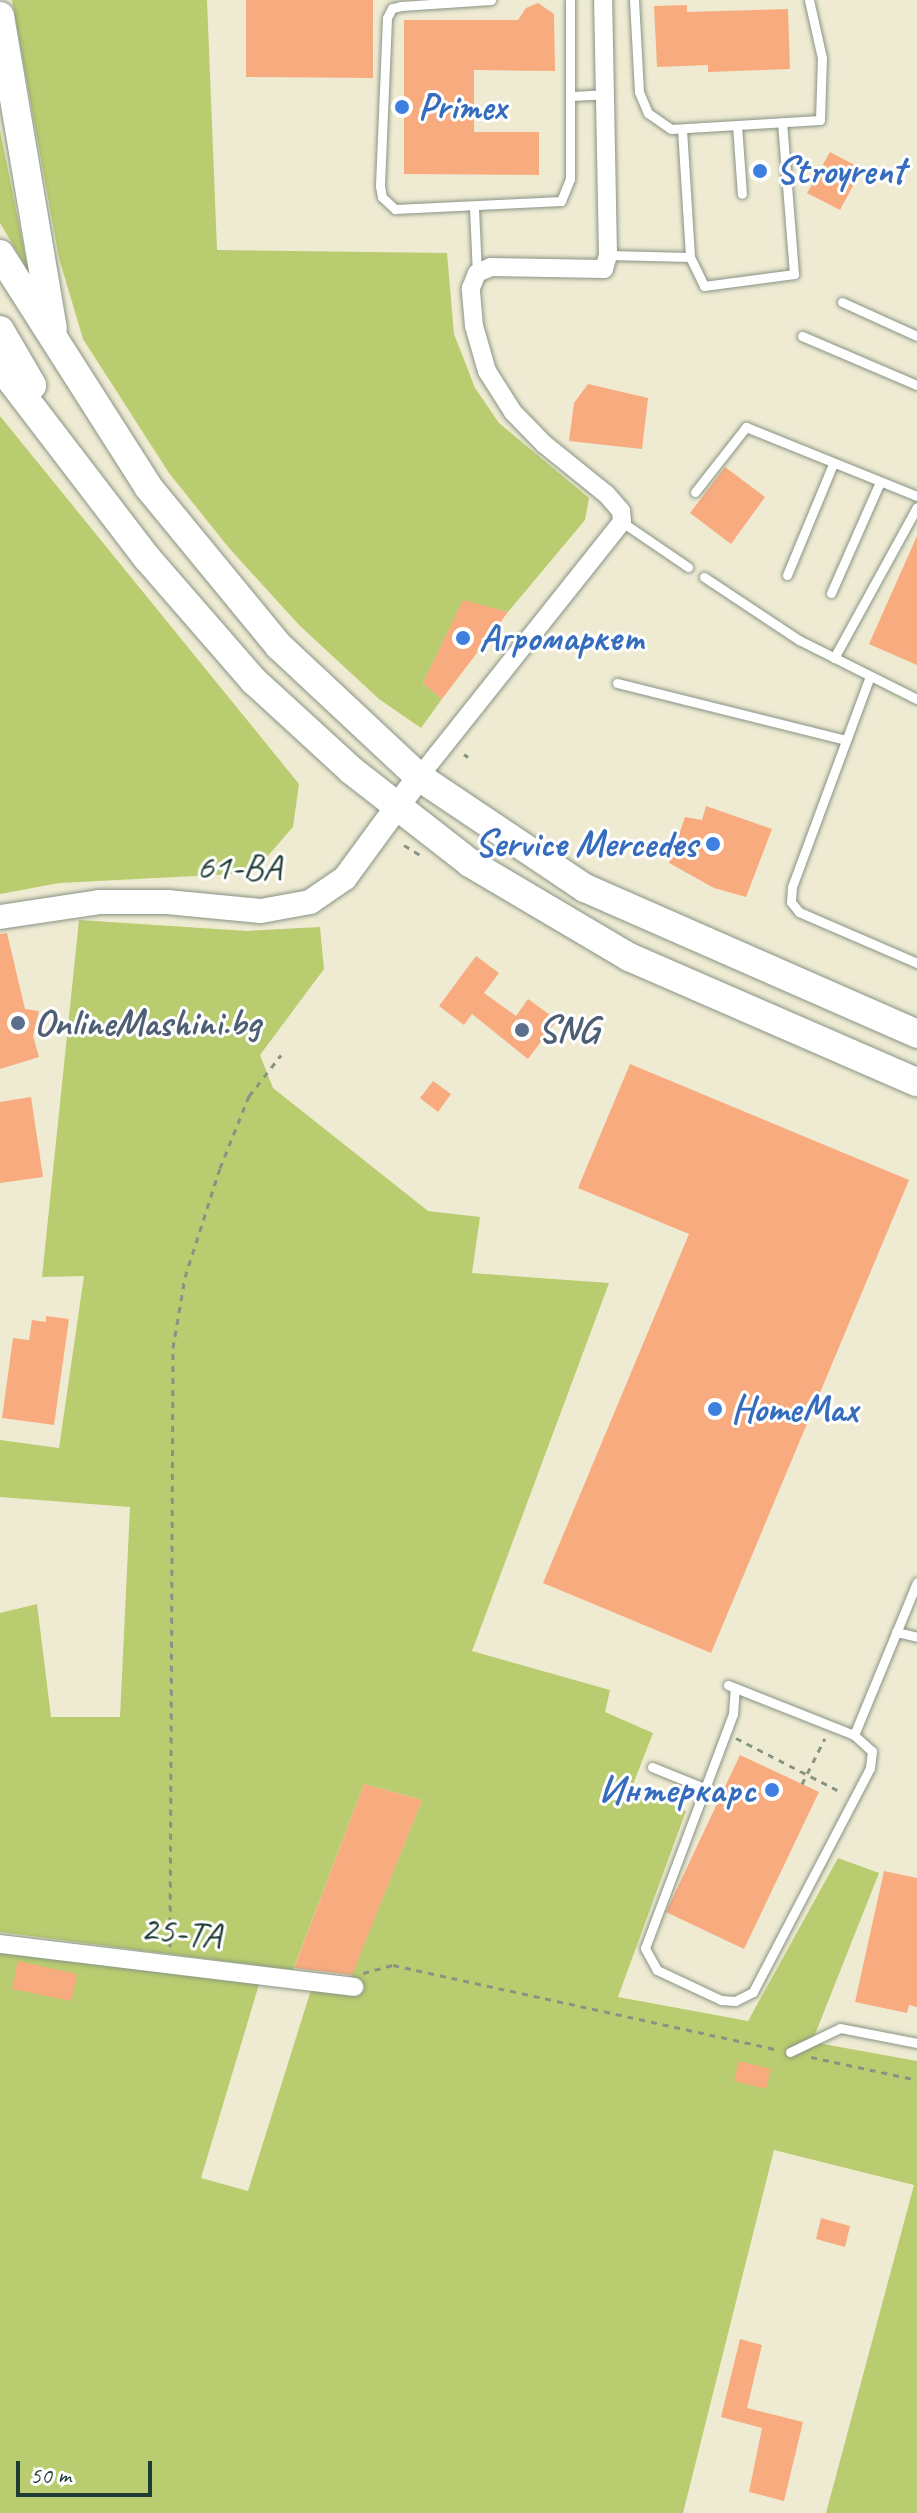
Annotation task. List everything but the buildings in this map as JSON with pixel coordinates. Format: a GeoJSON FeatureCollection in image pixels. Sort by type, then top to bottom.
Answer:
{"type":"FeatureCollection","features":[{"type":"Feature","properties":{"kind":"main road"},"geometry":{"type":"LineString","coordinates":[[0,16],[56,346]]}},
{"type":"Feature","properties":{"kind":"main road"},"geometry":{"type":"LineString","coordinates":[[0,254],[149,488],[279,646],[419,777],[585,888],[917,1034]]}},
{"type":"Feature","properties":{"kind":"main road"},"geometry":{"type":"LineString","coordinates":[[0,330],[81,468]]}},
{"type":"Feature","properties":{"kind":"main road"},"geometry":{"type":"LineString","coordinates":[[0,366],[147,558],[254,681],[397,806],[470,863],[629,957],[917,1082]]}},
{"type":"Feature","properties":{"kind":"street"},"geometry":{"type":"LineString","coordinates":[[419,777],[622,522],[621,511],[606,494],[534,433],[487,371],[474,326],[471,288],[477,273],[491,267],[591,272],[604,269],[608,255],[603,0]]}},
{"type":"Feature","properties":{"kind":"street","name":"61-ВА"},"geometry":{"type":"LineString","coordinates":[[0,917],[99,902],[167,902],[261,911],[310,902],[345,878],[419,777]]}},
{"type":"Feature","properties":{"kind":"street","name":"25-ТА"},"geometry":{"type":"LineString","coordinates":[[0,1944],[354,1987]]}},
{"type":"Feature","properties":{"kind":"lane"},"geometry":{"type":"LineString","coordinates":[[491,0],[401,6],[392,8],[387,18],[382,197],[406,211],[561,201],[569,190],[572,96],[570,0]]}},
{"type":"Feature","properties":{"kind":"lane"},"geometry":{"type":"LineString","coordinates":[[634,0],[639,92],[648,113],[671,129],[820,120],[822,58],[809,0]]}},
{"type":"Feature","properties":{"kind":"lane"},"geometry":{"type":"LineString","coordinates":[[572,96],[605,94]]}},
{"type":"Feature","properties":{"kind":"lane"},"geometry":{"type":"LineString","coordinates":[[682,129],[690,257],[704,286],[794,274],[782,122]]}},
{"type":"Feature","properties":{"kind":"lane"},"geometry":{"type":"LineString","coordinates":[[737,125],[742,194]]}},
{"type":"Feature","properties":{"kind":"lane"},"geometry":{"type":"LineString","coordinates":[[474,208],[477,273]]}},
{"type":"Feature","properties":{"kind":"lane"},"geometry":{"type":"LineString","coordinates":[[608,255],[690,257]]}},
{"type":"Feature","properties":{"kind":"lane"},"geometry":{"type":"LineString","coordinates":[[842,302],[917,336]]}},
{"type":"Feature","properties":{"kind":"lane"},"geometry":{"type":"LineString","coordinates":[[802,336],[917,385]]}},
{"type":"Feature","properties":{"kind":"lane"},"geometry":{"type":"LineString","coordinates":[[695,492],[746,427],[879,484],[917,496]]}},
{"type":"Feature","properties":{"kind":"lane"},"geometry":{"type":"LineString","coordinates":[[787,575],[833,464]]}},
{"type":"Feature","properties":{"kind":"lane"},"geometry":{"type":"LineString","coordinates":[[831,593],[879,484]]}},
{"type":"Feature","properties":{"kind":"lane"},"geometry":{"type":"LineString","coordinates":[[834,658],[917,507]]}},
{"type":"Feature","properties":{"kind":"lane"},"geometry":{"type":"LineString","coordinates":[[622,522],[688,567]]}},
{"type":"Feature","properties":{"kind":"lane"},"geometry":{"type":"LineString","coordinates":[[704,577],[834,658],[917,699]]}},
{"type":"Feature","properties":{"kind":"lane"},"geometry":{"type":"LineString","coordinates":[[870,676],[791,902],[799,912],[917,963]]}},
{"type":"Feature","properties":{"kind":"lane"},"geometry":{"type":"LineString","coordinates":[[617,683],[846,740]]}},
{"type":"Feature","properties":{"kind":"lane"},"geometry":{"type":"LineString","coordinates":[[854,1735],[917,1582]]}},
{"type":"Feature","properties":{"kind":"lane"},"geometry":{"type":"LineString","coordinates":[[896,1632],[917,1637]]}},
{"type":"Feature","properties":{"kind":"lane"},"geometry":{"type":"LineString","coordinates":[[732,1687],[854,1735],[872,1751],[853,1799],[753,1992],[735,2001],[721,2000],[657,1970],[645,1948],[726,1733],[732,1687]]}},
{"type":"Feature","properties":{"kind":"lane"},"geometry":{"type":"LineString","coordinates":[[652,1767],[704,1788]]}},
{"type":"Feature","properties":{"kind":"lane"},"geometry":{"type":"LineString","coordinates":[[790,2052],[840,2028],[917,2043]]}},
{"type":"Feature","properties":{"kind":"path"},"geometry":{"type":"LineString","coordinates":[[404,845],[420,855]]}},
{"type":"Feature","properties":{"kind":"path"},"geometry":{"type":"LineString","coordinates":[[170,1966],[173,1348],[185,1277],[220,1168],[249,1096],[281,1055]]}},
{"type":"Feature","properties":{"kind":"path"},"geometry":{"type":"LineString","coordinates":[[726,1733],[853,1799]]}},
{"type":"Feature","properties":{"kind":"path"},"geometry":{"type":"LineString","coordinates":[[802,1784],[821,1749]]}},
{"type":"Feature","properties":{"kind":"path"},"geometry":{"type":"LineString","coordinates":[[354,1987],[363,1972],[393,1965],[917,2080]]}},
{"type":"Feature","properties":{"kind":"green space"},"geometry":{"type":"Polygon","coordinates":[[[12,0],[207,0],[217,250],[447,253],[454,334],[475,388],[499,423],[589,498],[585,520],[508,612],[463,601],[423,683],[442,699],[421,728],[379,699],[300,626],[229,548],[169,473],[83,339],[59,258],[12,0]]]}},
{"type":"Feature","properties":{"kind":"green space"},"geometry":{"type":"Polygon","coordinates":[[[0,130],[28,270],[0,223],[0,130]]]}},
{"type":"Feature","properties":{"kind":"green space"},"geometry":{"type":"Polygon","coordinates":[[[0,416],[299,784],[293,827],[253,873],[59,883],[0,894],[0,416]]]}},
{"type":"Feature","properties":{"kind":"green space"},"geometry":{"type":"Polygon","coordinates":[[[79,920],[247,931],[320,927],[324,969],[260,1055],[273,1088],[428,1211],[480,1217],[472,1273],[609,1283],[472,1651],[610,1690],[605,1712],[653,1733],[632,1787],[686,1811],[618,1997],[748,2021],[838,1858],[879,1873],[812,2042],[917,2061],[917,2513],[826,2513],[914,2185],[774,2150],[683,2513],[0,2513],[0,1944],[260,1981],[201,2178],[248,2191],[311,1990],[350,1979],[422,1800],[364,1784],[293,1970],[0,1932],[0,1613],[37,1604],[51,1717],[120,1717],[130,1507],[0,1497],[0,1440],[59,1448],[84,1276],[42,1277],[79,920]]]}},
{"type":"Feature","properties":{"kind":"place","name":"Primex"},"geometry":{"type":"Point","coordinates":[402,107]}},
{"type":"Feature","properties":{"kind":"place","name":"Stroyrent"},"geometry":{"type":"Point","coordinates":[760,171]}},
{"type":"Feature","properties":{"kind":"place","name":"Агромаркет"},"geometry":{"type":"Point","coordinates":[463,638]}},
{"type":"Feature","properties":{"kind":"place","name":"Service Mercedes"},"geometry":{"type":"Point","coordinates":[713,844]}},
{"type":"Feature","properties":{"kind":"place","name":"ОnlineMashini.bg"},"geometry":{"type":"Point","coordinates":[18,1023]}},
{"type":"Feature","properties":{"kind":"place","name":"SNG"},"geometry":{"type":"Point","coordinates":[522,1030]}},
{"type":"Feature","properties":{"kind":"place","name":"HomeMax"},"geometry":{"type":"Point","coordinates":[715,1409]}},
{"type":"Feature","properties":{"kind":"place","name":"Интеркарс"},"geometry":{"type":"Point","coordinates":[772,1790]}}]}
